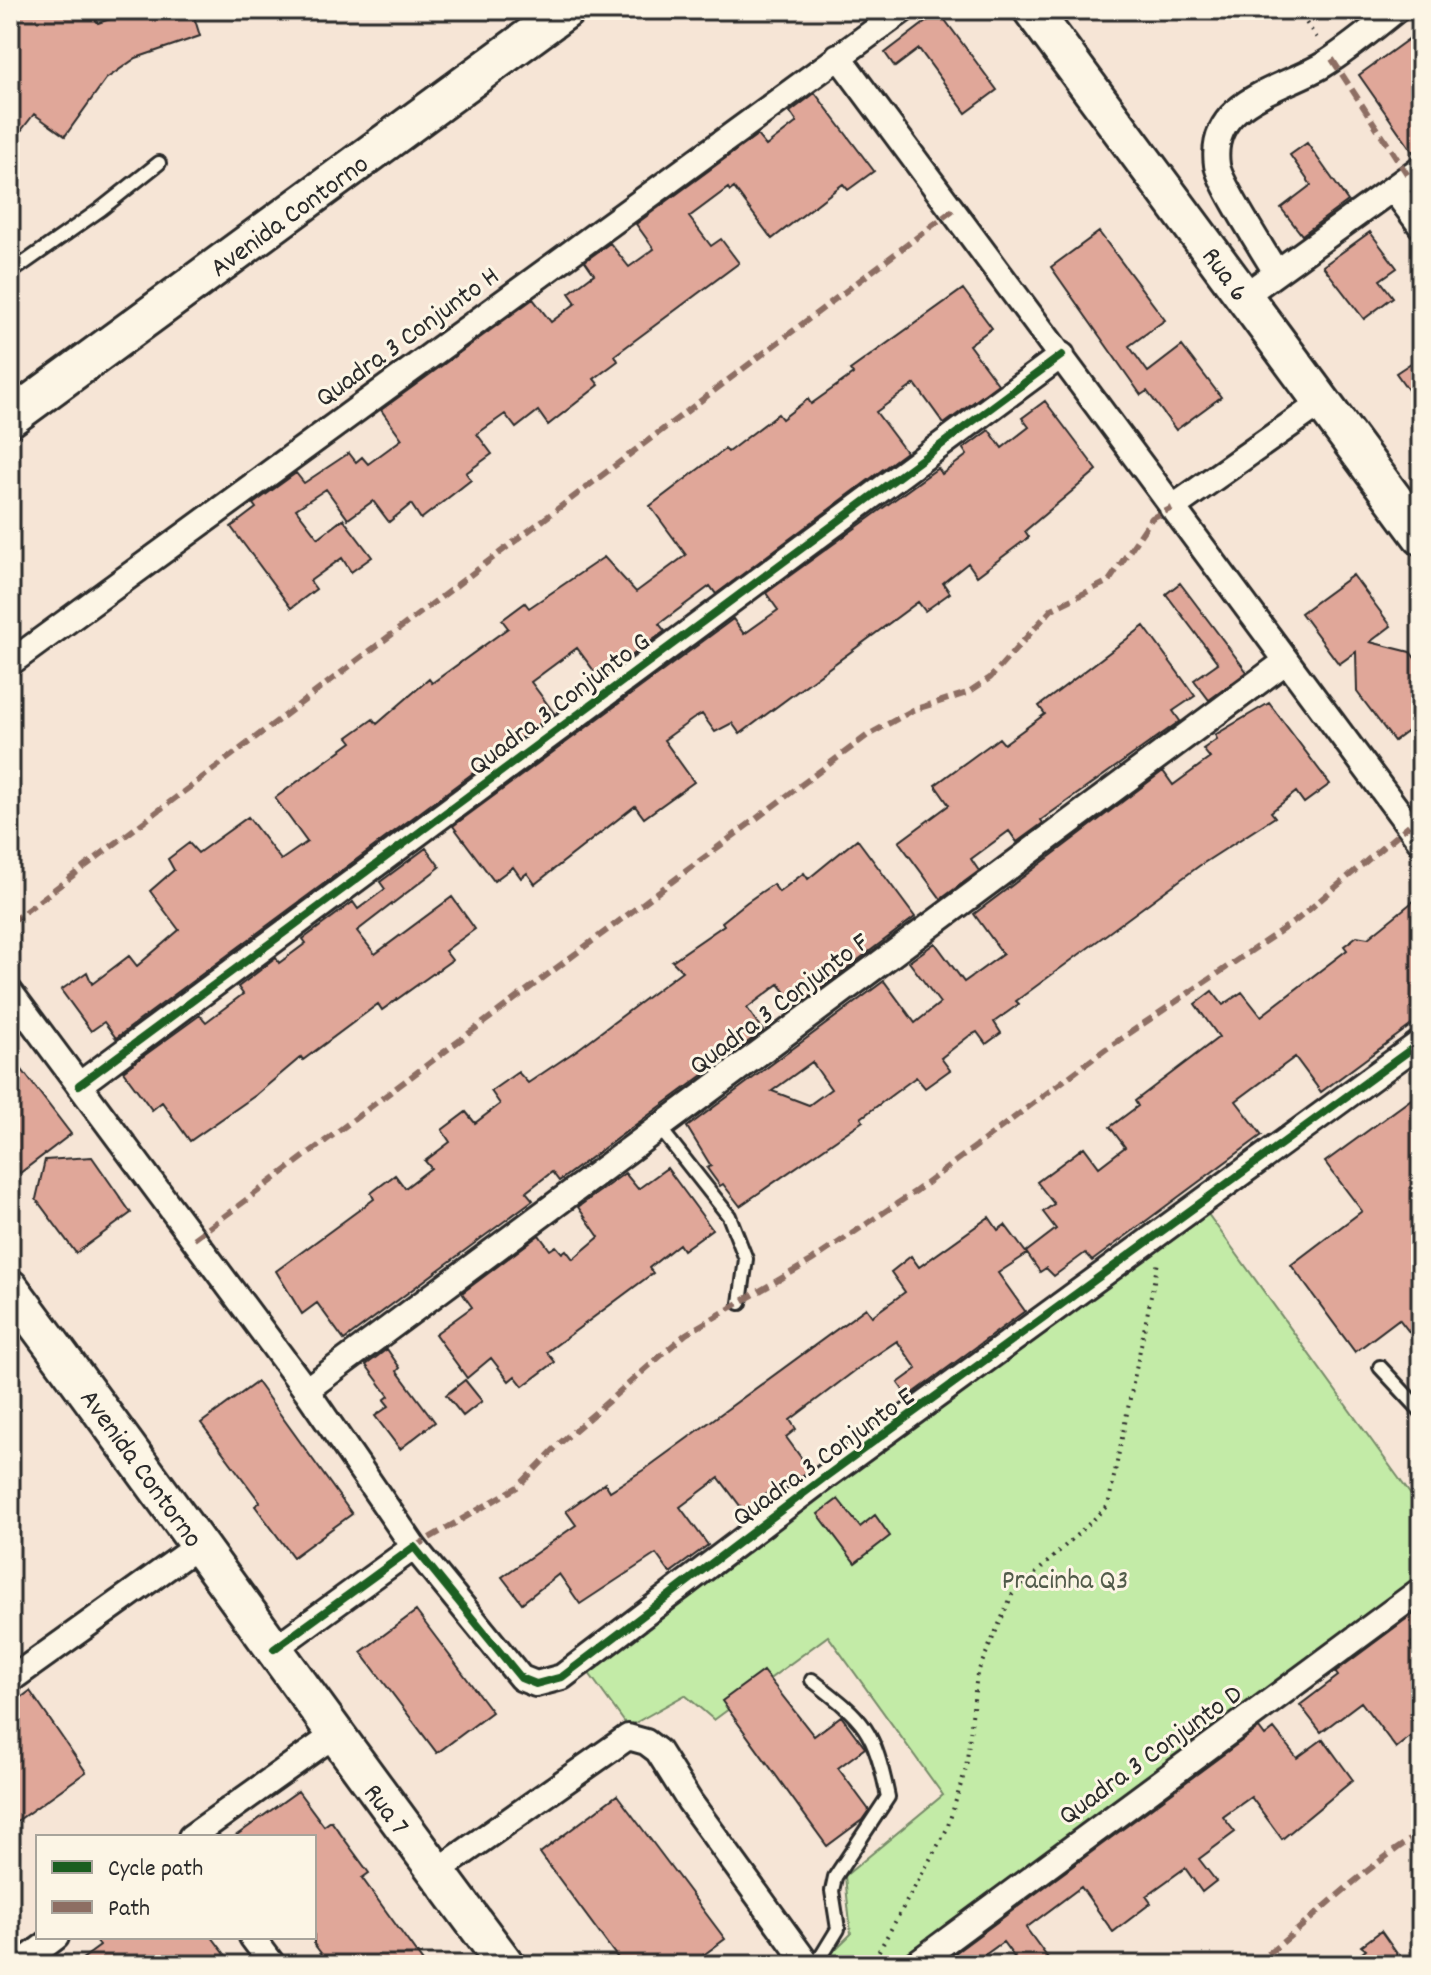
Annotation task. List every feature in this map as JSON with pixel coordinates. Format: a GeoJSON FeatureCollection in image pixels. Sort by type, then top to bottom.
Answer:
{"type":"FeatureCollection","features":[{"type":"Feature","properties":{"kind":"main road","name":"Avenida Contorno"},"geometry":{"type":"LineString","coordinates":[[10,418],[566,10]]}},
{"type":"Feature","properties":{"kind":"main road","name":"Rua 6"},"geometry":{"type":"LineString","coordinates":[[1039,12],[1421,536]]}},
{"type":"Feature","properties":{"kind":"main road","name":"Avenida Contorno"},"geometry":{"type":"LineString","coordinates":[[10,1288],[274,1649]]}},
{"type":"Feature","properties":{"kind":"main road","name":"Rua 7"},"geometry":{"type":"LineString","coordinates":[[274,1649],[334,1735],[506,1965]]}},
{"type":"Feature","properties":{"kind":"street","name":"Quadra 3 Conjunto H"},"geometry":{"type":"LineString","coordinates":[[10,663],[903,10]]}},
{"type":"Feature","properties":{"kind":"street"},"geometry":{"type":"LineString","coordinates":[[1276,272],[1217,168],[1217,138],[1231,114],[1255,96],[1332,59],[1396,10]]}},
{"type":"Feature","properties":{"kind":"street"},"geometry":{"type":"LineString","coordinates":[[838,56],[1421,842]]}},
{"type":"Feature","properties":{"kind":"street"},"geometry":{"type":"LineString","coordinates":[[1244,296],[1421,168]]}},
{"type":"Feature","properties":{"kind":"street"},"geometry":{"type":"LineString","coordinates":[[1393,189],[1421,226]]}},
{"type":"Feature","properties":{"kind":"street","name":"Quadra 3 Conjunto G"},"geometry":{"type":"LineString","coordinates":[[79,1085],[1062,355]]}},
{"type":"Feature","properties":{"kind":"street"},"geometry":{"type":"LineString","coordinates":[[1172,508],[1322,402]]}},
{"type":"Feature","properties":{"kind":"street","name":"Quadra 3 Conjunto F"},"geometry":{"type":"LineString","coordinates":[[306,1390],[1285,662]]}},
{"type":"Feature","properties":{"kind":"street","name":"Quadra 3 Conjunto E"},"geometry":{"type":"LineString","coordinates":[[10,992],[306,1390],[414,1547],[521,1678],[536,1684],[547,1684],[562,1677],[825,1477],[1164,1233],[1421,1042]]}},
{"type":"Feature","properties":{"kind":"street"},"geometry":{"type":"LineString","coordinates":[[10,1680],[200,1544]]}},
{"type":"Feature","properties":{"kind":"street"},"geometry":{"type":"LineString","coordinates":[[274,1649],[414,1547]]}},
{"type":"Feature","properties":{"kind":"street","name":"Quadra 3 Conjunto D"},"geometry":{"type":"LineString","coordinates":[[914,1965],[1421,1590]]}},
{"type":"Feature","properties":{"kind":"street"},"geometry":{"type":"LineString","coordinates":[[194,1835],[334,1735]]}},
{"type":"Feature","properties":{"kind":"street"},"geometry":{"type":"LineString","coordinates":[[436,1872],[628,1737],[636,1738],[658,1751],[690,1802],[808,1965]]}},
{"type":"Feature","properties":{"kind":"street"},"geometry":{"type":"LineString","coordinates":[[19,1965],[53,1939]]}},
{"type":"Feature","properties":{"kind":"street"},"geometry":{"type":"LineString","coordinates":[[254,1939],[273,1965]]}},
{"type":"Feature","properties":{"kind":"lane"},"geometry":{"type":"LineString","coordinates":[[10,273],[101,209],[159,163]]}},
{"type":"Feature","properties":{"kind":"lane"},"geometry":{"type":"LineString","coordinates":[[659,1127],[729,1216],[746,1259],[740,1303]]}},
{"type":"Feature","properties":{"kind":"lane"},"geometry":{"type":"LineString","coordinates":[[1380,1367],[1421,1411]]}},
{"type":"Feature","properties":{"kind":"lane"},"geometry":{"type":"LineString","coordinates":[[812,1680],[858,1716],[879,1753],[888,1797],[835,1877],[832,1891],[838,1929],[816,1965]]}},
{"type":"Feature","properties":{"kind":"path"},"geometry":{"type":"LineString","coordinates":[[1297,10],[1332,59]]}},
{"type":"Feature","properties":{"kind":"path"},"geometry":{"type":"LineString","coordinates":[[871,1965],[947,1829],[966,1768],[977,1674],[1012,1595],[1108,1506],[1164,1233]]}},
{"type":"Feature","properties":{"kind":"green space","name":"Pracinha Q3"},"geometry":{"type":"Polygon","coordinates":[[[1205,1210],[1421,1509],[1421,1578],[900,1965],[819,1965],[851,1934],[845,1876],[943,1795],[828,1636],[714,1720],[685,1695],[628,1727],[586,1669],[1205,1210]]]}},
{"type":"Feature","properties":{"kind":"building"},"geometry":{"type":"Polygon","coordinates":[[[22,10],[89,10],[98,23],[137,10],[192,10],[200,36],[136,58],[106,79],[65,136],[34,114],[10,145],[10,27],[22,10]]]}},
{"type":"Feature","properties":{"kind":"building"},"geometry":{"type":"Polygon","coordinates":[[[939,12],[997,90],[966,113],[919,49],[895,67],[885,53],[939,12]]]}},
{"type":"Feature","properties":{"kind":"building"},"geometry":{"type":"Polygon","coordinates":[[[1421,30],[1421,153],[1415,155],[1359,75],[1421,30]]]}},
{"type":"Feature","properties":{"kind":"building"},"geometry":{"type":"Polygon","coordinates":[[[815,93],[874,171],[848,190],[843,184],[772,239],[734,188],[730,191],[728,188],[689,217],[711,246],[721,239],[739,263],[615,355],[618,361],[594,379],[599,385],[548,425],[538,411],[516,428],[505,414],[477,434],[492,454],[466,473],[471,480],[421,519],[411,504],[389,522],[373,501],[348,519],[326,489],[296,509],[318,538],[343,519],[372,557],[351,572],[342,558],[310,581],[316,589],[291,608],[231,527],[256,508],[253,504],[296,473],[304,483],[349,453],[356,462],[362,457],[368,464],[402,439],[381,410],[533,299],[551,322],[576,303],[569,293],[594,274],[585,261],[610,243],[629,267],[654,249],[636,224],[757,135],[766,146],[797,122],[790,112],[815,93]]]}},
{"type":"Feature","properties":{"kind":"building"},"geometry":{"type":"Polygon","coordinates":[[[1307,143],[1348,201],[1302,235],[1281,208],[1311,185],[1290,155],[1307,143]]]}},
{"type":"Feature","properties":{"kind":"building"},"geometry":{"type":"Polygon","coordinates":[[[1099,232],[1165,320],[1129,346],[1148,372],[1182,346],[1221,397],[1176,430],[1147,391],[1141,395],[1051,267],[1099,232]]]}},
{"type":"Feature","properties":{"kind":"building"},"geometry":{"type":"Polygon","coordinates":[[[1370,232],[1397,268],[1380,280],[1393,297],[1364,319],[1323,266],[1370,232]]]}},
{"type":"Feature","properties":{"kind":"building"},"geometry":{"type":"Polygon","coordinates":[[[963,289],[992,328],[969,345],[998,384],[944,424],[915,384],[876,412],[906,452],[716,594],[710,586],[659,624],[665,631],[600,679],[577,648],[531,682],[554,713],[116,1038],[104,1022],[91,1031],[61,990],[87,972],[92,984],[129,956],[137,966],[179,930],[150,891],[174,870],[168,859],[189,843],[198,853],[248,817],[281,860],[307,842],[275,798],[352,742],[348,737],[373,719],[377,724],[429,679],[432,683],[508,628],[502,620],[525,603],[529,608],[604,557],[636,592],[686,555],[650,506],[725,449],[728,452],[778,414],[782,419],[808,399],[811,404],[853,374],[850,370],[963,289]]]}},
{"type":"Feature","properties":{"kind":"building"},"geometry":{"type":"Polygon","coordinates":[[[1414,361],[1421,370],[1421,408],[1396,373],[1414,361]]]}},
{"type":"Feature","properties":{"kind":"building"},"geometry":{"type":"Polygon","coordinates":[[[1045,401],[1097,470],[1025,531],[1029,537],[977,576],[968,563],[943,583],[950,593],[925,611],[918,602],[740,734],[732,723],[715,732],[702,714],[693,719],[664,740],[694,782],[644,818],[635,806],[535,884],[527,873],[521,878],[513,867],[494,881],[453,826],[733,619],[744,634],[778,610],[766,593],[938,468],[942,474],[967,455],[963,449],[989,430],[1002,448],[1029,427],[1022,418],[1045,401]]]}},
{"type":"Feature","properties":{"kind":"building"},"geometry":{"type":"Polygon","coordinates":[[[1353,575],[1391,626],[1370,642],[1410,652],[1421,666],[1421,721],[1394,741],[1357,692],[1356,652],[1339,664],[1301,613],[1353,575]]]}},
{"type":"Feature","properties":{"kind":"building"},"geometry":{"type":"Polygon","coordinates":[[[1180,583],[1247,672],[1209,700],[1194,680],[1218,663],[1166,594],[1180,583]]]}},
{"type":"Feature","properties":{"kind":"building"},"geometry":{"type":"Polygon","coordinates":[[[1144,626],[1195,696],[1173,711],[1180,721],[1041,820],[1043,823],[1017,842],[1009,831],[971,859],[979,871],[941,899],[899,842],[949,805],[935,785],[999,738],[1004,744],[1045,714],[1039,706],[1144,626]]]}},
{"type":"Feature","properties":{"kind":"building"},"geometry":{"type":"Polygon","coordinates":[[[1269,703],[1330,784],[1304,803],[1296,792],[1271,812],[1275,817],[1199,866],[1016,1001],[1019,1004],[994,1022],[1001,1033],[986,1044],[977,1032],[969,1036],[941,1058],[950,1070],[925,1088],[916,1077],[861,1118],[863,1121],[740,1206],[723,1184],[720,1186],[707,1168],[711,1166],[687,1127],[884,981],[915,1023],[940,1003],[909,962],[935,943],[964,982],[1003,954],[974,914],[1163,771],[1173,785],[1210,758],[1203,749],[1217,739],[1215,735],[1269,703]],[[812,1062],[772,1091],[809,1105],[831,1089],[812,1062]]]}},
{"type":"Feature","properties":{"kind":"building"},"geometry":{"type":"Polygon","coordinates":[[[857,839],[915,917],[797,1006],[779,984],[747,1008],[763,1031],[559,1181],[552,1172],[526,1192],[533,1200],[344,1340],[317,1303],[302,1314],[276,1271],[374,1199],[371,1193],[395,1175],[405,1188],[431,1168],[425,1161],[450,1142],[442,1130],[466,1112],[475,1123],[500,1104],[491,1091],[518,1072],[528,1083],[577,1050],[682,971],[672,961],[724,925],[722,922],[747,902],[773,884],[779,892],[804,873],[808,879],[857,839]]]}},
{"type":"Feature","properties":{"kind":"building"},"geometry":{"type":"Polygon","coordinates":[[[426,848],[440,867],[357,931],[375,954],[452,897],[475,929],[445,951],[452,960],[382,1010],[378,1004],[303,1060],[301,1057],[256,1095],[190,1141],[162,1102],[152,1110],[123,1071],[200,1015],[206,1022],[243,994],[238,987],[276,958],[279,963],[306,943],[303,939],[353,902],[358,909],[385,889],[380,882],[426,848]]]}},
{"type":"Feature","properties":{"kind":"building"},"geometry":{"type":"Polygon","coordinates":[[[1421,895],[1421,1018],[1321,1092],[1295,1057],[1236,1101],[1262,1135],[1092,1261],[1085,1253],[1054,1276],[1046,1268],[1040,1272],[1026,1252],[1056,1229],[1043,1212],[1054,1204],[1037,1182],[1084,1147],[1099,1167],[1125,1147],[1110,1127],[1138,1106],[1135,1101],[1219,1037],[1195,1004],[1212,991],[1223,1005],[1242,992],[1261,1016],[1347,950],[1344,946],[1357,936],[1368,938],[1421,895]]]}},
{"type":"Feature","properties":{"kind":"building"},"geometry":{"type":"Polygon","coordinates":[[[10,1054],[71,1134],[20,1173],[10,1161],[10,1054]]]}},
{"type":"Feature","properties":{"kind":"building"},"geometry":{"type":"Polygon","coordinates":[[[1421,1092],[1421,1325],[1410,1333],[1399,1319],[1355,1352],[1291,1265],[1362,1211],[1325,1162],[1421,1092]]]}},
{"type":"Feature","properties":{"kind":"building"},"geometry":{"type":"Polygon","coordinates":[[[92,1157],[131,1213],[76,1253],[36,1199],[45,1160],[92,1157]]]}},
{"type":"Feature","properties":{"kind":"building"},"geometry":{"type":"Polygon","coordinates":[[[667,1168],[712,1229],[683,1250],[679,1244],[649,1268],[653,1273],[547,1352],[555,1362],[523,1386],[515,1376],[509,1381],[491,1358],[467,1378],[435,1334],[472,1307],[462,1293],[539,1235],[550,1250],[556,1246],[562,1253],[566,1250],[573,1259],[599,1237],[578,1207],[625,1173],[638,1189],[667,1168]]]}},
{"type":"Feature","properties":{"kind":"building"},"geometry":{"type":"Polygon","coordinates":[[[989,1217],[998,1230],[1005,1225],[1027,1254],[998,1273],[1025,1311],[908,1397],[898,1383],[917,1369],[897,1341],[869,1360],[790,1420],[796,1429],[786,1437],[810,1470],[793,1482],[790,1479],[780,1483],[744,1511],[719,1478],[680,1507],[708,1545],[670,1573],[656,1554],[580,1604],[559,1574],[522,1603],[502,1577],[576,1525],[566,1511],[605,1483],[610,1491],[648,1467],[866,1308],[872,1316],[905,1292],[891,1272],[911,1256],[919,1267],[989,1217]]]}},
{"type":"Feature","properties":{"kind":"building"},"geometry":{"type":"Polygon","coordinates":[[[387,1349],[400,1368],[397,1371],[435,1422],[400,1449],[375,1416],[389,1406],[384,1400],[389,1396],[366,1365],[387,1349]]]}},
{"type":"Feature","properties":{"kind":"building"},"geometry":{"type":"Polygon","coordinates":[[[465,1380],[482,1401],[463,1416],[446,1395],[465,1380]]]}},
{"type":"Feature","properties":{"kind":"building"},"geometry":{"type":"Polygon","coordinates":[[[257,1382],[352,1514],[293,1557],[255,1506],[260,1502],[201,1423],[257,1382]]]}},
{"type":"Feature","properties":{"kind":"building"},"geometry":{"type":"Polygon","coordinates":[[[838,1499],[860,1527],[875,1515],[890,1536],[855,1563],[818,1514],[838,1499]]]}},
{"type":"Feature","properties":{"kind":"building"},"geometry":{"type":"Polygon","coordinates":[[[416,1611],[492,1712],[437,1753],[361,1652],[416,1611]]]}},
{"type":"Feature","properties":{"kind":"building"},"geometry":{"type":"Polygon","coordinates":[[[1413,1614],[1421,1625],[1421,1635],[1410,1644],[1421,1658],[1421,1728],[1396,1748],[1361,1702],[1321,1732],[1300,1705],[1338,1676],[1335,1672],[1413,1614]]]}},
{"type":"Feature","properties":{"kind":"building"},"geometry":{"type":"Polygon","coordinates":[[[763,1671],[814,1736],[841,1716],[865,1748],[838,1768],[869,1810],[862,1820],[827,1846],[722,1701],[763,1671]]]}},
{"type":"Feature","properties":{"kind":"building"},"geometry":{"type":"Polygon","coordinates":[[[30,1691],[86,1772],[10,1826],[10,1706],[30,1691]]]}},
{"type":"Feature","properties":{"kind":"building"},"geometry":{"type":"Polygon","coordinates":[[[1259,1728],[1265,1736],[1274,1729],[1297,1758],[1323,1739],[1353,1780],[1282,1839],[1251,1797],[1223,1817],[1235,1832],[1199,1859],[1216,1881],[1202,1892],[1185,1868],[1146,1896],[1151,1903],[1113,1932],[1081,1887],[1026,1928],[1053,1965],[1020,1965],[1003,1942],[971,1965],[939,1965],[1259,1728]]]}},
{"type":"Feature","properties":{"kind":"building"},"geometry":{"type":"Polygon","coordinates":[[[298,1791],[324,1826],[331,1821],[369,1873],[362,1878],[425,1965],[330,1965],[314,1944],[316,1835],[237,1835],[298,1791]]]}},
{"type":"Feature","properties":{"kind":"building"},"geometry":{"type":"Polygon","coordinates":[[[617,1795],[725,1939],[690,1965],[623,1965],[540,1853],[617,1795]]]}},
{"type":"Feature","properties":{"kind":"building"},"geometry":{"type":"Polygon","coordinates":[[[1381,1931],[1405,1965],[1346,1965],[1366,1950],[1361,1946],[1381,1931]]]}},
{"type":"Feature","properties":{"kind":"building"},"geometry":{"type":"Polygon","coordinates":[[[95,1939],[214,1939],[233,1965],[74,1965],[100,1946],[95,1939]]]}},
{"type":"Feature","properties":{"kind":"marked path"},"geometry":{"type":"LineString","coordinates":[[1332,59],[1409,177]]}},
{"type":"Feature","properties":{"kind":"marked path"},"geometry":{"type":"LineString","coordinates":[[10,923],[953,210]]}},
{"type":"Feature","properties":{"kind":"marked path"},"geometry":{"type":"LineString","coordinates":[[194,1239],[868,735],[913,710],[967,693],[990,678],[1052,609],[1109,581],[1152,518],[1172,508]]}},
{"type":"Feature","properties":{"kind":"marked path"},"geometry":{"type":"LineString","coordinates":[[414,1547],[519,1486],[560,1443],[686,1334],[811,1261],[916,1191],[1106,1049],[1298,919],[1409,825]]}},
{"type":"Feature","properties":{"kind":"marked path"},"geometry":{"type":"LineString","coordinates":[[1254,1965],[1377,1863],[1421,1833]]}},
{"type":"Feature","properties":{"kind":"cycle path"},"geometry":{"type":"LineString","coordinates":[[79,1085],[1062,355]]}},
{"type":"Feature","properties":{"kind":"cycle path"},"geometry":{"type":"LineString","coordinates":[[274,1649],[414,1547],[521,1678],[536,1684],[562,1677],[825,1477],[1421,1042]]}}]}
